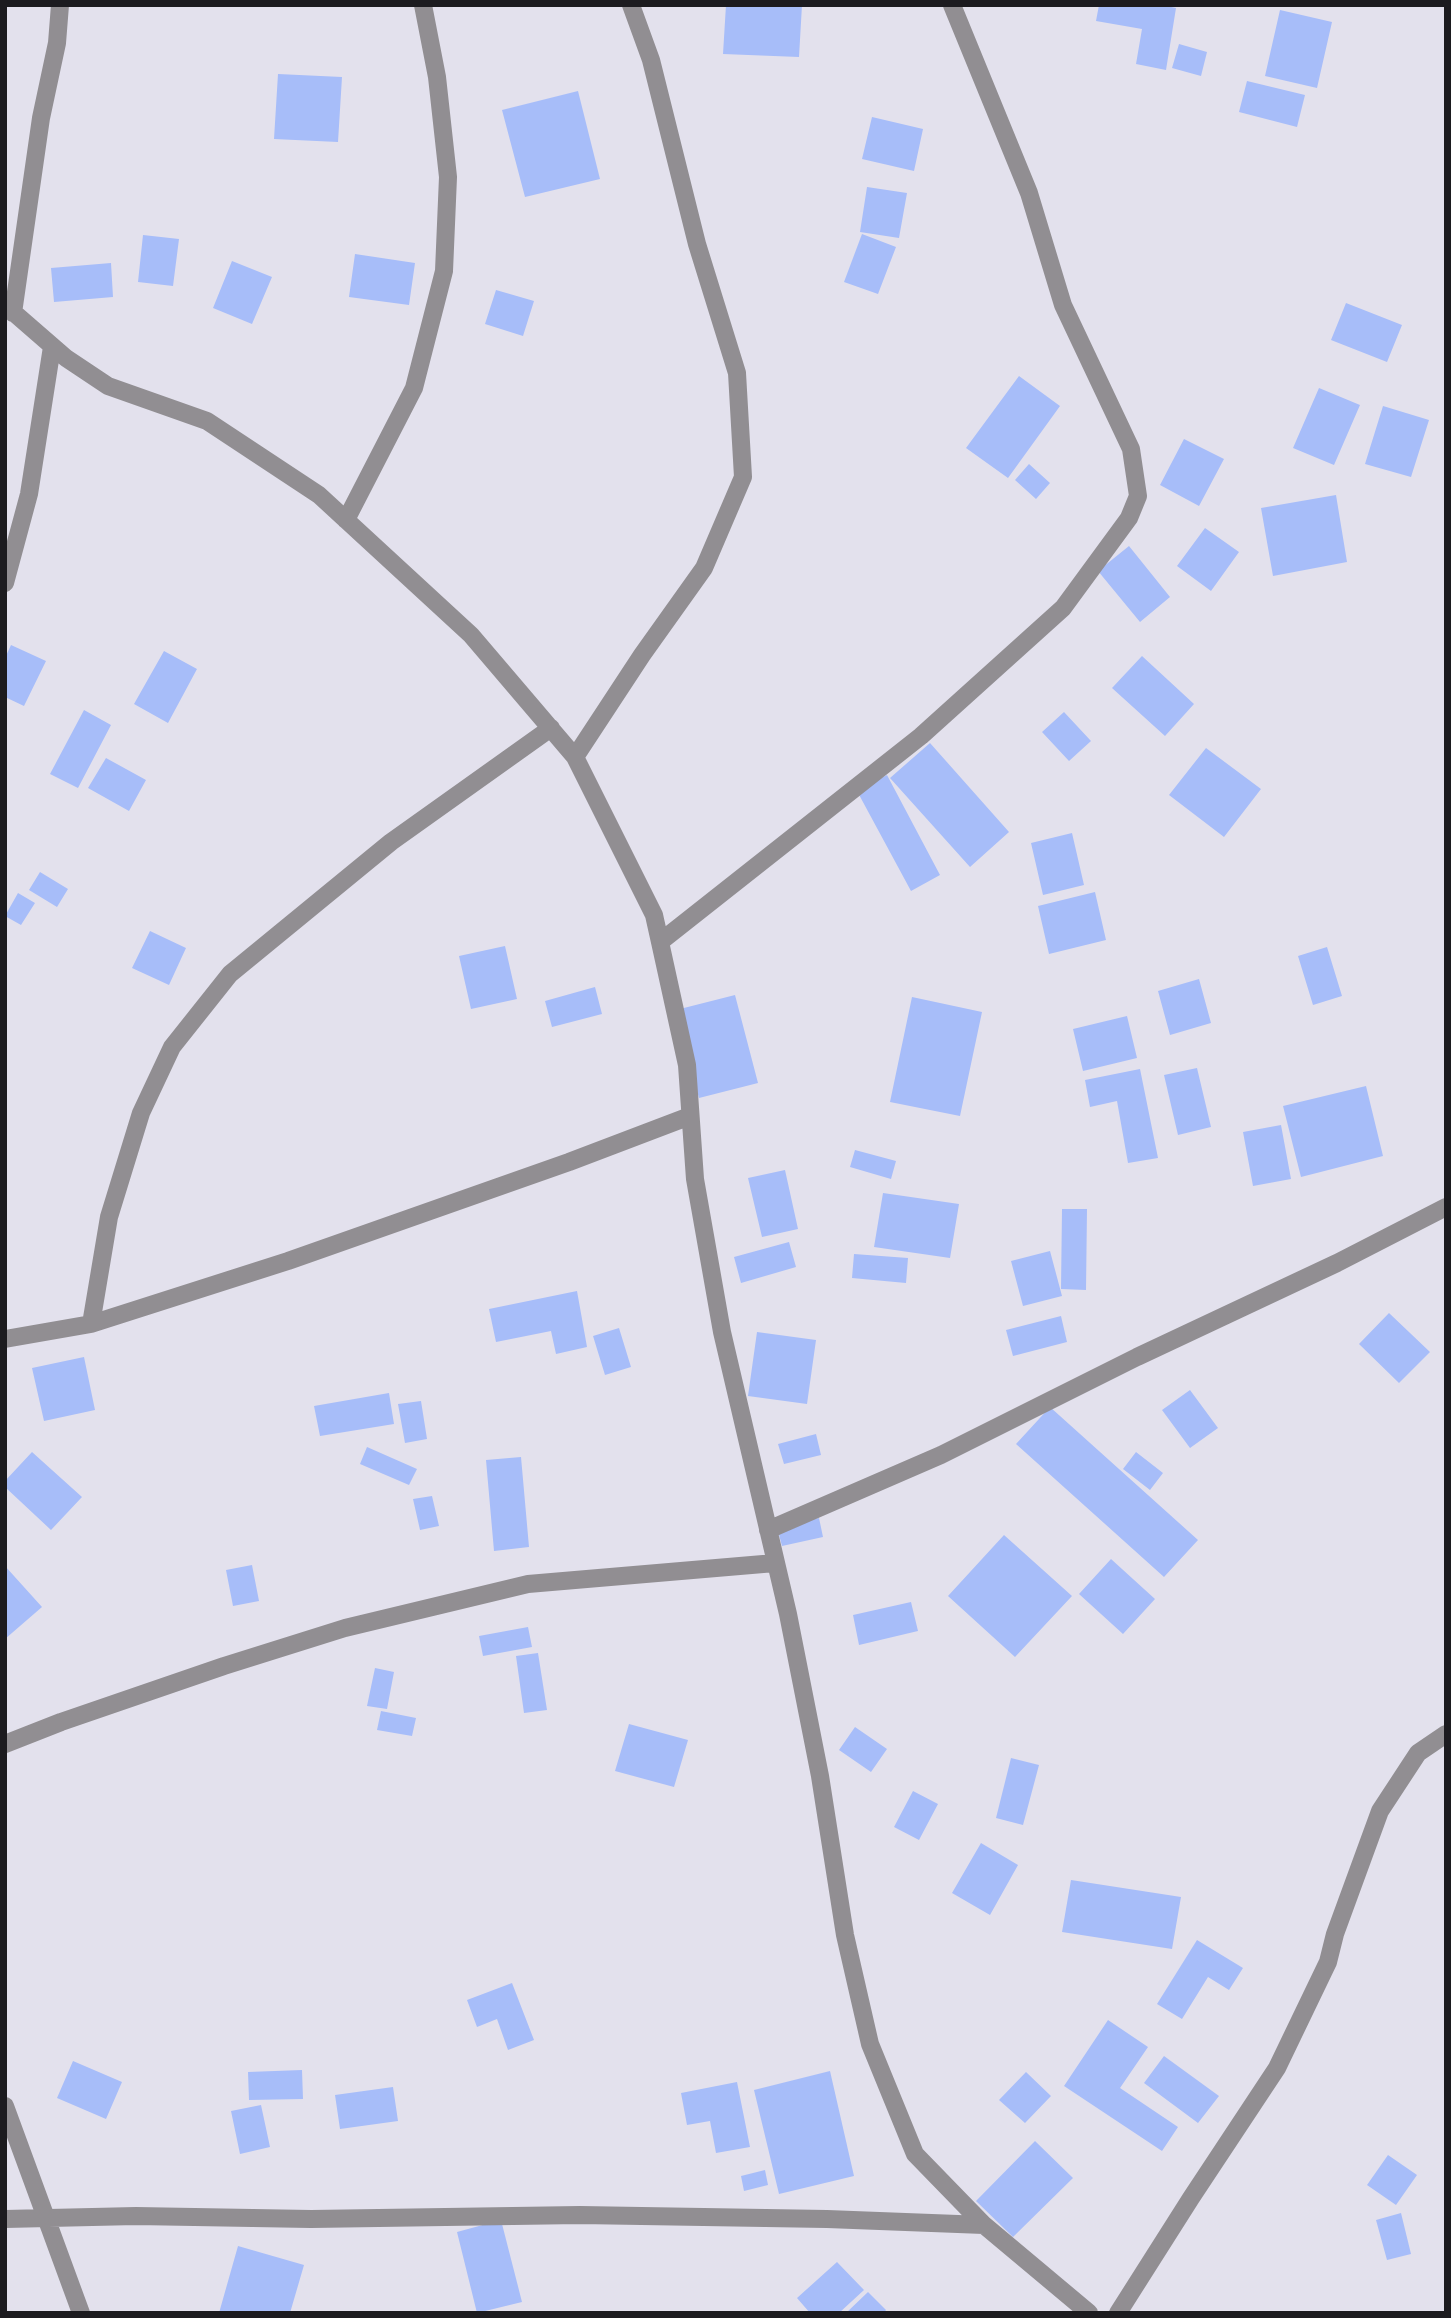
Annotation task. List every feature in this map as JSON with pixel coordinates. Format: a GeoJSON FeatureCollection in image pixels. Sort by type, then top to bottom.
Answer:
{"type":"FeatureCollection","features":[{"type":"Feature","properties":{"kind":"street"},"geometry":{"type":"LineString","coordinates":[[60,5],[57,43],[41,118],[9,309],[52,347],[108,386],[207,421],[319,495],[471,635],[575,757],[654,915],[687,1065],[695,1179],[722,1332],[768,1530],[820,1776],[845,1935],[870,2044],[915,2154],[984,2225],[1089,2313]]}},
{"type":"Feature","properties":{"kind":"street"},"geometry":{"type":"LineString","coordinates":[[346,520],[414,388],[444,271],[448,177],[437,77],[423,5]]}},
{"type":"Feature","properties":{"kind":"street"},"geometry":{"type":"LineString","coordinates":[[575,757],[642,655],[704,568],[743,477],[737,373],[697,244],[652,60],[631,5]]}},
{"type":"Feature","properties":{"kind":"street"},"geometry":{"type":"LineString","coordinates":[[660,942],[921,736],[1063,608],[1129,518],[1138,496],[1131,449],[1063,305],[1028,193],[952,5]]}},
{"type":"Feature","properties":{"kind":"street"},"geometry":{"type":"LineString","coordinates":[[5,583],[29,494],[52,347]]}},
{"type":"Feature","properties":{"kind":"street"},"geometry":{"type":"LineString","coordinates":[[90,1324],[109,1217],[141,1113],[172,1047],[230,974],[276,935],[391,842],[551,728]]}},
{"type":"Feature","properties":{"kind":"street"},"geometry":{"type":"LineString","coordinates":[[5,1339],[90,1324],[288,1261],[569,1162],[690,1116]]}},
{"type":"Feature","properties":{"kind":"street"},"geometry":{"type":"LineString","coordinates":[[768,1530],[941,1455],[1137,1357],[1337,1263],[1446,1207]]}},
{"type":"Feature","properties":{"kind":"street"},"geometry":{"type":"LineString","coordinates":[[5,1744],[199,1674],[333,1632],[528,1584],[775,1563]]}},
{"type":"Feature","properties":{"kind":"street"},"geometry":{"type":"LineString","coordinates":[[1118,2313],[1277,2067],[1328,1962],[1335,1934],[1380,1811],[1418,1753],[1446,1734]]}},
{"type":"Feature","properties":{"kind":"street"},"geometry":{"type":"LineString","coordinates":[[5,2106],[81,2313]]}},
{"type":"Feature","properties":{"kind":"street"},"geometry":{"type":"LineString","coordinates":[[5,2219],[136,2216],[311,2219],[580,2214],[984,2225]]}},
{"type":"Feature","properties":{"kind":"building"},"geometry":{"type":"Polygon","coordinates":[[[726,5],[802,5],[799,57],[723,54],[726,5]]]}},
{"type":"Feature","properties":{"kind":"building"},"geometry":{"type":"Polygon","coordinates":[[[1099,5],[1162,5],[1176,8],[1166,70],[1136,64],[1142,29],[1096,21],[1099,5]]]}},
{"type":"Feature","properties":{"kind":"building"},"geometry":{"type":"Polygon","coordinates":[[[1280,10],[1332,22],[1317,88],[1265,76],[1280,10]]]}},
{"type":"Feature","properties":{"kind":"building"},"geometry":{"type":"Polygon","coordinates":[[[1179,44],[1207,52],[1201,76],[1172,68],[1179,44]]]}},
{"type":"Feature","properties":{"kind":"building"},"geometry":{"type":"Polygon","coordinates":[[[278,74],[342,77],[338,142],[274,139],[278,74]]]}},
{"type":"Feature","properties":{"kind":"building"},"geometry":{"type":"Polygon","coordinates":[[[1247,81],[1305,95],[1297,127],[1239,112],[1247,81]]]}},
{"type":"Feature","properties":{"kind":"building"},"geometry":{"type":"Polygon","coordinates":[[[578,91],[600,179],[525,197],[502,110],[578,91]]]}},
{"type":"Feature","properties":{"kind":"building"},"geometry":{"type":"Polygon","coordinates":[[[872,117],[923,129],[914,171],[862,159],[872,117]]]}},
{"type":"Feature","properties":{"kind":"building"},"geometry":{"type":"Polygon","coordinates":[[[867,187],[907,193],[899,238],[860,232],[867,187]]]}},
{"type":"Feature","properties":{"kind":"building"},"geometry":{"type":"Polygon","coordinates":[[[862,234],[896,247],[878,294],[844,282],[862,234]]]}},
{"type":"Feature","properties":{"kind":"building"},"geometry":{"type":"Polygon","coordinates":[[[143,235],[179,239],[173,286],[138,282],[143,235]]]}},
{"type":"Feature","properties":{"kind":"building"},"geometry":{"type":"Polygon","coordinates":[[[355,254],[415,263],[409,305],[349,297],[355,254]]]}},
{"type":"Feature","properties":{"kind":"building"},"geometry":{"type":"Polygon","coordinates":[[[232,261],[272,277],[252,324],[213,308],[232,261]]]}},
{"type":"Feature","properties":{"kind":"building"},"geometry":{"type":"Polygon","coordinates":[[[111,263],[113,297],[54,302],[51,268],[111,263]]]}},
{"type":"Feature","properties":{"kind":"building"},"geometry":{"type":"Polygon","coordinates":[[[496,290],[534,301],[523,336],[485,324],[496,290]]]}},
{"type":"Feature","properties":{"kind":"building"},"geometry":{"type":"Polygon","coordinates":[[[1346,303],[1402,325],[1387,362],[1331,340],[1346,303]]]}},
{"type":"Feature","properties":{"kind":"building"},"geometry":{"type":"Polygon","coordinates":[[[1019,376],[1060,406],[1008,478],[966,448],[1019,376]]]}},
{"type":"Feature","properties":{"kind":"building"},"geometry":{"type":"Polygon","coordinates":[[[1319,388],[1360,405],[1334,465],[1293,448],[1319,388]]]}},
{"type":"Feature","properties":{"kind":"building"},"geometry":{"type":"Polygon","coordinates":[[[1383,406],[1429,420],[1411,477],[1365,464],[1383,406]]]}},
{"type":"Feature","properties":{"kind":"building"},"geometry":{"type":"Polygon","coordinates":[[[1184,439],[1224,459],[1199,506],[1160,485],[1184,439]]]}},
{"type":"Feature","properties":{"kind":"building"},"geometry":{"type":"Polygon","coordinates":[[[1029,464],[1050,483],[1036,499],[1015,480],[1029,464]]]}},
{"type":"Feature","properties":{"kind":"building"},"geometry":{"type":"Polygon","coordinates":[[[1336,495],[1347,562],[1273,576],[1261,508],[1336,495]]]}},
{"type":"Feature","properties":{"kind":"building"},"geometry":{"type":"Polygon","coordinates":[[[1205,528],[1239,552],[1211,591],[1177,566],[1205,528]]]}},
{"type":"Feature","properties":{"kind":"building"},"geometry":{"type":"Polygon","coordinates":[[[1129,546],[1170,597],[1140,622],[1098,571],[1129,546]]]}},
{"type":"Feature","properties":{"kind":"building"},"geometry":{"type":"Polygon","coordinates":[[[11,645],[46,661],[24,706],[5,697],[5,658],[11,645]]]}},
{"type":"Feature","properties":{"kind":"building"},"geometry":{"type":"Polygon","coordinates":[[[164,651],[197,669],[168,723],[134,704],[164,651]]]}},
{"type":"Feature","properties":{"kind":"building"},"geometry":{"type":"Polygon","coordinates":[[[1142,656],[1194,704],[1165,736],[1112,688],[1142,656]]]}},
{"type":"Feature","properties":{"kind":"building"},"geometry":{"type":"Polygon","coordinates":[[[84,710],[111,725],[78,788],[50,774],[84,710]]]}},
{"type":"Feature","properties":{"kind":"building"},"geometry":{"type":"Polygon","coordinates":[[[1064,712],[1091,741],[1069,761],[1042,732],[1064,712]]]}},
{"type":"Feature","properties":{"kind":"building"},"geometry":{"type":"Polygon","coordinates":[[[930,743],[1009,832],[970,867],[890,778],[930,743]]]}},
{"type":"Feature","properties":{"kind":"building"},"geometry":{"type":"Polygon","coordinates":[[[1206,748],[1261,789],[1224,837],[1169,795],[1206,748]]]}},
{"type":"Feature","properties":{"kind":"building"},"geometry":{"type":"Polygon","coordinates":[[[106,758],[146,780],[129,811],[88,788],[106,758]]]}},
{"type":"Feature","properties":{"kind":"building"},"geometry":{"type":"Polygon","coordinates":[[[887,775],[940,875],[911,891],[857,791],[887,775]]]}},
{"type":"Feature","properties":{"kind":"building"},"geometry":{"type":"Polygon","coordinates":[[[1072,833],[1084,885],[1043,895],[1031,843],[1072,833]]]}},
{"type":"Feature","properties":{"kind":"building"},"geometry":{"type":"Polygon","coordinates":[[[40,872],[68,889],[57,907],[29,890],[40,872]]]}},
{"type":"Feature","properties":{"kind":"building"},"geometry":{"type":"Polygon","coordinates":[[[1095,892],[1106,940],[1049,954],[1038,906],[1095,892]]]}},
{"type":"Feature","properties":{"kind":"building"},"geometry":{"type":"Polygon","coordinates":[[[18,893],[35,903],[21,925],[5,916],[18,893]]]}},
{"type":"Feature","properties":{"kind":"building"},"geometry":{"type":"Polygon","coordinates":[[[150,931],[186,948],[169,985],[132,968],[150,931]]]}},
{"type":"Feature","properties":{"kind":"building"},"geometry":{"type":"Polygon","coordinates":[[[505,946],[517,999],[471,1009],[459,956],[505,946]]]}},
{"type":"Feature","properties":{"kind":"building"},"geometry":{"type":"Polygon","coordinates":[[[1327,947],[1342,996],[1313,1005],[1298,956],[1327,947]]]}},
{"type":"Feature","properties":{"kind":"building"},"geometry":{"type":"Polygon","coordinates":[[[1199,979],[1211,1023],[1170,1035],[1158,991],[1199,979]]]}},
{"type":"Feature","properties":{"kind":"building"},"geometry":{"type":"Polygon","coordinates":[[[595,987],[602,1014],[552,1027],[545,1001],[595,987]]]}},
{"type":"Feature","properties":{"kind":"building"},"geometry":{"type":"Polygon","coordinates":[[[735,995],[758,1083],[699,1098],[676,1010],[735,995]]]}},
{"type":"Feature","properties":{"kind":"building"},"geometry":{"type":"Polygon","coordinates":[[[912,997],[982,1012],[960,1116],[890,1102],[912,997]]]}},
{"type":"Feature","properties":{"kind":"building"},"geometry":{"type":"Polygon","coordinates":[[[1127,1016],[1137,1058],[1083,1071],[1073,1029],[1127,1016]]]}},
{"type":"Feature","properties":{"kind":"building"},"geometry":{"type":"Polygon","coordinates":[[[1197,1068],[1211,1127],[1178,1135],[1164,1075],[1197,1068]]]}},
{"type":"Feature","properties":{"kind":"building"},"geometry":{"type":"Polygon","coordinates":[[[1140,1069],[1158,1158],[1128,1163],[1117,1101],[1090,1107],[1085,1080],[1140,1069]]]}},
{"type":"Feature","properties":{"kind":"building"},"geometry":{"type":"Polygon","coordinates":[[[1366,1086],[1383,1156],[1301,1177],[1283,1106],[1366,1086]]]}},
{"type":"Feature","properties":{"kind":"building"},"geometry":{"type":"Polygon","coordinates":[[[1281,1125],[1291,1179],[1253,1186],[1243,1132],[1281,1125]]]}},
{"type":"Feature","properties":{"kind":"building"},"geometry":{"type":"Polygon","coordinates":[[[855,1150],[896,1161],[891,1179],[850,1167],[855,1150]]]}},
{"type":"Feature","properties":{"kind":"building"},"geometry":{"type":"Polygon","coordinates":[[[785,1170],[798,1229],[762,1237],[748,1178],[785,1170]]]}},
{"type":"Feature","properties":{"kind":"building"},"geometry":{"type":"Polygon","coordinates":[[[883,1193],[959,1204],[950,1258],[874,1247],[883,1193]]]}},
{"type":"Feature","properties":{"kind":"building"},"geometry":{"type":"Polygon","coordinates":[[[1062,1209],[1087,1209],[1086,1290],[1061,1289],[1062,1209]]]}},
{"type":"Feature","properties":{"kind":"building"},"geometry":{"type":"Polygon","coordinates":[[[789,1242],[796,1267],[741,1283],[734,1257],[789,1242]]]}},
{"type":"Feature","properties":{"kind":"building"},"geometry":{"type":"Polygon","coordinates":[[[1050,1251],[1062,1296],[1023,1306],[1011,1261],[1050,1251]]]}},
{"type":"Feature","properties":{"kind":"building"},"geometry":{"type":"Polygon","coordinates":[[[854,1254],[908,1258],[906,1283],[852,1278],[854,1254]]]}},
{"type":"Feature","properties":{"kind":"building"},"geometry":{"type":"Polygon","coordinates":[[[577,1291],[587,1347],[556,1354],[551,1331],[496,1342],[489,1309],[577,1291]]]}},
{"type":"Feature","properties":{"kind":"building"},"geometry":{"type":"Polygon","coordinates":[[[1389,1313],[1430,1352],[1399,1383],[1359,1344],[1389,1313]]]}},
{"type":"Feature","properties":{"kind":"building"},"geometry":{"type":"Polygon","coordinates":[[[1061,1316],[1067,1342],[1013,1356],[1006,1330],[1061,1316]]]}},
{"type":"Feature","properties":{"kind":"building"},"geometry":{"type":"Polygon","coordinates":[[[619,1328],[631,1367],[605,1375],[593,1336],[619,1328]]]}},
{"type":"Feature","properties":{"kind":"building"},"geometry":{"type":"Polygon","coordinates":[[[757,1332],[816,1340],[807,1404],[748,1396],[757,1332]]]}},
{"type":"Feature","properties":{"kind":"building"},"geometry":{"type":"Polygon","coordinates":[[[84,1357],[95,1410],[44,1421],[32,1368],[84,1357]]]}},
{"type":"Feature","properties":{"kind":"building"},"geometry":{"type":"Polygon","coordinates":[[[1190,1390],[1218,1428],[1190,1448],[1162,1410],[1190,1390]]]}},
{"type":"Feature","properties":{"kind":"building"},"geometry":{"type":"Polygon","coordinates":[[[389,1393],[394,1424],[320,1436],[314,1406],[389,1393]]]}},
{"type":"Feature","properties":{"kind":"building"},"geometry":{"type":"Polygon","coordinates":[[[421,1401],[427,1439],[405,1443],[398,1404],[421,1401]]]}},
{"type":"Feature","properties":{"kind":"building"},"geometry":{"type":"Polygon","coordinates":[[[1050,1407],[1198,1540],[1164,1577],[1016,1444],[1050,1407]]]}},
{"type":"Feature","properties":{"kind":"building"},"geometry":{"type":"Polygon","coordinates":[[[816,1434],[821,1455],[784,1464],[778,1444],[816,1434]]]}},
{"type":"Feature","properties":{"kind":"building"},"geometry":{"type":"Polygon","coordinates":[[[367,1447],[417,1469],[409,1485],[360,1464],[367,1447]]]}},
{"type":"Feature","properties":{"kind":"building"},"geometry":{"type":"Polygon","coordinates":[[[32,1452],[82,1497],[51,1530],[5,1487],[5,1481],[32,1452]]]}},
{"type":"Feature","properties":{"kind":"building"},"geometry":{"type":"Polygon","coordinates":[[[1136,1452],[1163,1473],[1150,1490],[1123,1469],[1136,1452]]]}},
{"type":"Feature","properties":{"kind":"building"},"geometry":{"type":"Polygon","coordinates":[[[521,1457],[529,1547],[494,1551],[486,1460],[521,1457]]]}},
{"type":"Feature","properties":{"kind":"building"},"geometry":{"type":"Polygon","coordinates":[[[432,1496],[439,1526],[420,1530],[413,1499],[432,1496]]]}},
{"type":"Feature","properties":{"kind":"building"},"geometry":{"type":"Polygon","coordinates":[[[819,1518],[823,1537],[782,1546],[777,1527],[819,1518]]]}},
{"type":"Feature","properties":{"kind":"building"},"geometry":{"type":"Polygon","coordinates":[[[1004,1535],[1072,1596],[1015,1657],[948,1596],[1004,1535]]]}},
{"type":"Feature","properties":{"kind":"building"},"geometry":{"type":"Polygon","coordinates":[[[1111,1559],[1155,1599],[1123,1634],[1079,1594],[1111,1559]]]}},
{"type":"Feature","properties":{"kind":"building"},"geometry":{"type":"Polygon","coordinates":[[[252,1565],[259,1601],[233,1606],[226,1570],[252,1565]]]}},
{"type":"Feature","properties":{"kind":"building"},"geometry":{"type":"Polygon","coordinates":[[[5,1566],[42,1607],[5,1639],[5,1566]]]}},
{"type":"Feature","properties":{"kind":"building"},"geometry":{"type":"Polygon","coordinates":[[[911,1602],[918,1631],[859,1645],[853,1615],[911,1602]]]}},
{"type":"Feature","properties":{"kind":"building"},"geometry":{"type":"Polygon","coordinates":[[[528,1627],[532,1647],[483,1656],[479,1636],[528,1627]]]}},
{"type":"Feature","properties":{"kind":"building"},"geometry":{"type":"Polygon","coordinates":[[[538,1653],[547,1710],[524,1713],[516,1656],[538,1653]]]}},
{"type":"Feature","properties":{"kind":"building"},"geometry":{"type":"Polygon","coordinates":[[[375,1668],[394,1672],[387,1709],[367,1706],[375,1668]]]}},
{"type":"Feature","properties":{"kind":"building"},"geometry":{"type":"Polygon","coordinates":[[[381,1711],[416,1718],[412,1736],[377,1730],[381,1711]]]}},
{"type":"Feature","properties":{"kind":"building"},"geometry":{"type":"Polygon","coordinates":[[[629,1724],[688,1740],[674,1787],[615,1771],[629,1724]]]}},
{"type":"Feature","properties":{"kind":"building"},"geometry":{"type":"Polygon","coordinates":[[[855,1727],[887,1749],[871,1772],[839,1750],[855,1727]]]}},
{"type":"Feature","properties":{"kind":"building"},"geometry":{"type":"Polygon","coordinates":[[[1011,1758],[1039,1765],[1023,1825],[996,1818],[1011,1758]]]}},
{"type":"Feature","properties":{"kind":"building"},"geometry":{"type":"Polygon","coordinates":[[[913,1791],[938,1804],[919,1840],[894,1827],[913,1791]]]}},
{"type":"Feature","properties":{"kind":"building"},"geometry":{"type":"Polygon","coordinates":[[[981,1843],[1018,1865],[990,1915],[952,1893],[981,1843]]]}},
{"type":"Feature","properties":{"kind":"building"},"geometry":{"type":"Polygon","coordinates":[[[1071,1880],[1181,1897],[1172,1949],[1062,1932],[1071,1880]]]}},
{"type":"Feature","properties":{"kind":"building"},"geometry":{"type":"Polygon","coordinates":[[[1197,1940],[1243,1968],[1229,1990],[1208,1977],[1182,2019],[1157,2004],[1197,1940]]]}},
{"type":"Feature","properties":{"kind":"building"},"geometry":{"type":"Polygon","coordinates":[[[512,1983],[534,2040],[508,2050],[497,2019],[477,2027],[467,2000],[512,1983]]]}},
{"type":"Feature","properties":{"kind":"building"},"geometry":{"type":"Polygon","coordinates":[[[1108,2020],[1148,2047],[1120,2088],[1178,2127],[1162,2151],[1064,2086],[1108,2020]]]}},
{"type":"Feature","properties":{"kind":"building"},"geometry":{"type":"Polygon","coordinates":[[[1164,2056],[1219,2096],[1198,2123],[1144,2083],[1164,2056]]]}},
{"type":"Feature","properties":{"kind":"building"},"geometry":{"type":"Polygon","coordinates":[[[73,2061],[122,2082],[106,2119],[57,2098],[73,2061]]]}},
{"type":"Feature","properties":{"kind":"building"},"geometry":{"type":"Polygon","coordinates":[[[302,2070],[303,2099],[249,2100],[248,2072],[302,2070]]]}},
{"type":"Feature","properties":{"kind":"building"},"geometry":{"type":"Polygon","coordinates":[[[830,2071],[854,2176],[779,2194],[754,2090],[830,2071]]]}},
{"type":"Feature","properties":{"kind":"building"},"geometry":{"type":"Polygon","coordinates":[[[1026,2072],[1051,2096],[1025,2123],[999,2100],[1026,2072]]]}},
{"type":"Feature","properties":{"kind":"building"},"geometry":{"type":"Polygon","coordinates":[[[737,2082],[750,2147],[716,2153],[710,2121],[687,2125],[681,2093],[737,2082]]]}},
{"type":"Feature","properties":{"kind":"building"},"geometry":{"type":"Polygon","coordinates":[[[393,2087],[398,2121],[340,2129],[335,2095],[393,2087]]]}},
{"type":"Feature","properties":{"kind":"building"},"geometry":{"type":"Polygon","coordinates":[[[261,2105],[270,2147],[240,2154],[231,2111],[261,2105]]]}},
{"type":"Feature","properties":{"kind":"building"},"geometry":{"type":"Polygon","coordinates":[[[1035,2141],[1073,2178],[1013,2237],[976,2201],[1035,2141]]]}},
{"type":"Feature","properties":{"kind":"building"},"geometry":{"type":"Polygon","coordinates":[[[1388,2155],[1417,2175],[1396,2205],[1367,2185],[1388,2155]]]}},
{"type":"Feature","properties":{"kind":"building"},"geometry":{"type":"Polygon","coordinates":[[[765,2170],[768,2185],[744,2191],[741,2176],[765,2170]]]}},
{"type":"Feature","properties":{"kind":"building"},"geometry":{"type":"Polygon","coordinates":[[[1401,2213],[1411,2254],[1387,2260],[1376,2220],[1401,2213]]]}},
{"type":"Feature","properties":{"kind":"building"},"geometry":{"type":"Polygon","coordinates":[[[501,2220],[522,2302],[477,2313],[457,2232],[501,2220]]]}},
{"type":"Feature","properties":{"kind":"building"},"geometry":{"type":"Polygon","coordinates":[[[238,2246],[304,2265],[290,2313],[219,2313],[238,2246]]]}},
{"type":"Feature","properties":{"kind":"building"},"geometry":{"type":"Polygon","coordinates":[[[837,2262],[864,2290],[839,2313],[810,2313],[797,2298],[837,2262]]]}},
{"type":"Feature","properties":{"kind":"building"},"geometry":{"type":"Polygon","coordinates":[[[868,2292],[886,2310],[884,2313],[846,2313],[868,2292]]]}}]}
